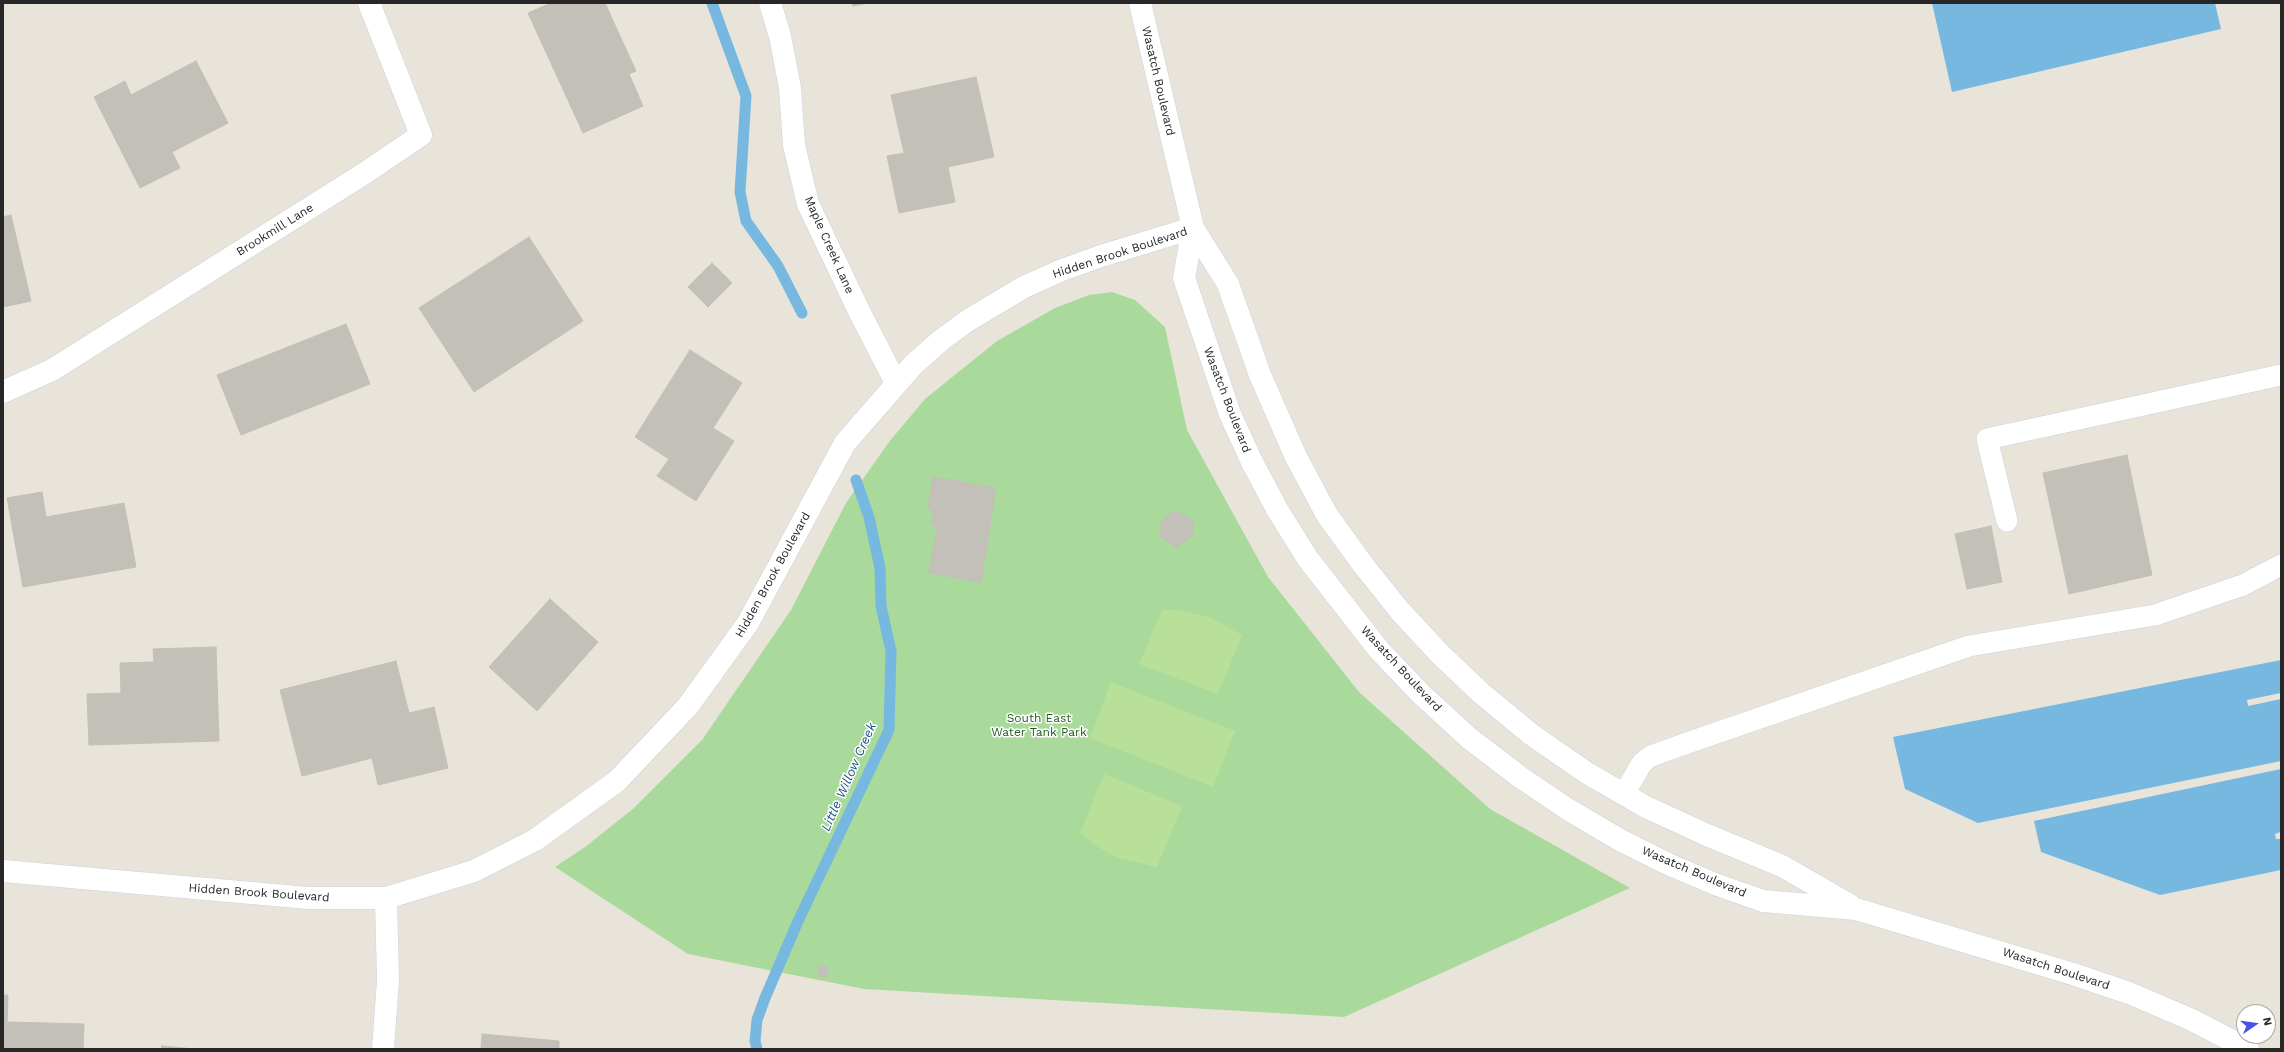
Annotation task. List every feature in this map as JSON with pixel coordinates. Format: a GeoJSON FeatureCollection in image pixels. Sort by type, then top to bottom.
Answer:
{"type":"FeatureCollection","features":[{"type":"Feature","properties":{"kind":"street","name":"Brookmill Lane"},"geometry":{"type":"LineString","coordinates":[[3,392],[52,370],[365,173],[421,135],[369,3]]}},
{"type":"Feature","properties":{"kind":"street","name":"Maple Creek Lane"},"geometry":{"type":"LineString","coordinates":[[770,3],[783,50],[790,88],[794,145],[808,204],[860,313],[896,383]]}},
{"type":"Feature","properties":{"kind":"street","name":"Wasatch Boulevard"},"geometry":{"type":"LineString","coordinates":[[1140,3],[1193,228],[1228,284],[1260,375],[1296,457],[1327,515],[1364,566],[1400,611],[1439,653],[1481,693],[1532,735],[1587,773],[1624,794],[1707,835],[1782,866],[1856,908]]}},
{"type":"Feature","properties":{"kind":"street","name":"Hidden Brook Boulevard"},"geometry":{"type":"LineString","coordinates":[[3,871],[308,898],[386,898],[474,871],[528,844],[617,781],[688,706],[748,623],[845,443],[896,383],[945,337],[995,303],[1024,287],[1062,270],[1101,256],[1193,228]]}},
{"type":"Feature","properties":{"kind":"street","name":"Wasatch Boulevard"},"geometry":{"type":"LineString","coordinates":[[1193,228],[1184,278],[1212,365],[1230,414],[1252,462],[1278,511],[1308,559],[1380,650],[1421,694],[1469,738],[1520,777],[1569,810],[1620,840],[1668,864],[1763,901],[1856,908],[2073,974],[2129,993],[2190,1019],[2248,1049]]}},
{"type":"Feature","properties":{"kind":"street"},"geometry":{"type":"LineString","coordinates":[[383,1049],[388,980],[386,898]]}},
{"type":"Feature","properties":{"kind":"lane"},"geometry":{"type":"LineString","coordinates":[[2007,521],[1987,439],[2281,375]]}},
{"type":"Feature","properties":{"kind":"lane"},"geometry":{"type":"LineString","coordinates":[[1624,794],[1642,763],[1647,759],[1693,740],[1969,646],[2155,615],[2243,585],[2281,565]]}},
{"type":"Feature","properties":{"kind":"green space","name":"South East Water Tank Park"},"geometry":{"type":"Polygon","coordinates":[[[1112,292],[1135,300],[1165,327],[1187,430],[1268,577],[1359,692],[1490,809],[1630,888],[1344,1017],[864,989],[688,954],[555,867],[585,847],[634,808],[702,740],[791,610],[846,503],[889,442],[925,399],[997,341],[1055,308],[1089,295],[1112,292]]]}},
{"type":"Feature","properties":{"kind":"green space"},"geometry":{"type":"Polygon","coordinates":[[[1162,610],[1177,610],[1211,618],[1242,635],[1218,694],[1139,664],[1162,610]]]}},
{"type":"Feature","properties":{"kind":"green space"},"geometry":{"type":"Polygon","coordinates":[[[1111,682],[1235,731],[1213,787],[1090,738],[1111,682]]]}},
{"type":"Feature","properties":{"kind":"green space"},"geometry":{"type":"Polygon","coordinates":[[[1104,774],[1182,806],[1157,867],[1119,858],[1102,850],[1080,833],[1104,774]]]}},
{"type":"Feature","properties":{"kind":"water"},"geometry":{"type":"Polygon","coordinates":[[[1932,3],[2215,3],[2221,29],[1952,92],[1932,3]]]}},
{"type":"Feature","properties":{"kind":"water"},"geometry":{"type":"Polygon","coordinates":[[[2281,660],[2281,693],[2247,700],[2248,706],[2281,699],[2281,761],[1978,823],[1905,789],[1893,737],[2281,660]]]}},
{"type":"Feature","properties":{"kind":"water"},"geometry":{"type":"Polygon","coordinates":[[[2281,769],[2281,832],[2275,834],[2276,839],[2281,839],[2281,870],[2160,895],[2041,852],[2034,821],[2281,769]]]}},
{"type":"Feature","properties":{"kind":"building"},"geometry":{"type":"Polygon","coordinates":[[[551,3],[605,3],[636,71],[629,74],[643,106],[583,133],[528,13],[551,3]]]}},
{"type":"Feature","properties":{"kind":"building"},"geometry":{"type":"Polygon","coordinates":[[[852,3],[868,3],[853,6],[852,3]]]}},
{"type":"Feature","properties":{"kind":"building"},"geometry":{"type":"Polygon","coordinates":[[[196,61],[228,123],[172,152],[180,168],[140,188],[94,97],[125,81],[131,95],[196,61]]]}},
{"type":"Feature","properties":{"kind":"building"},"geometry":{"type":"Polygon","coordinates":[[[976,77],[994,157],[948,167],[955,202],[899,213],[887,156],[904,153],[891,95],[976,77]]]}},
{"type":"Feature","properties":{"kind":"building"},"geometry":{"type":"Polygon","coordinates":[[[11,215],[31,301],[3,307],[3,217],[11,215]]]}},
{"type":"Feature","properties":{"kind":"building"},"geometry":{"type":"Polygon","coordinates":[[[529,237],[583,321],[474,392],[419,308],[529,237]]]}},
{"type":"Feature","properties":{"kind":"building"},"geometry":{"type":"Polygon","coordinates":[[[712,263],[732,283],[708,307],[688,287],[712,263]]]}},
{"type":"Feature","properties":{"kind":"building"},"geometry":{"type":"Polygon","coordinates":[[[346,324],[370,384],[241,435],[217,375],[346,324]]]}},
{"type":"Feature","properties":{"kind":"building"},"geometry":{"type":"Polygon","coordinates":[[[690,350],[742,383],[713,428],[734,441],[696,501],[657,476],[669,459],[635,437],[690,350]]]}},
{"type":"Feature","properties":{"kind":"building"},"geometry":{"type":"Polygon","coordinates":[[[2127,455],[2152,575],[2069,594],[2043,473],[2127,455]]]}},
{"type":"Feature","properties":{"kind":"building"},"geometry":{"type":"Polygon","coordinates":[[[933,477],[996,488],[981,582],[929,573],[937,527],[931,525],[933,510],[928,509],[933,477]]]}},
{"type":"Feature","properties":{"kind":"building"},"geometry":{"type":"Polygon","coordinates":[[[42,492],[46,517],[124,503],[136,567],[23,587],[7,498],[42,492]]]}},
{"type":"Feature","properties":{"kind":"building"},"geometry":{"type":"Polygon","coordinates":[[[1176,510],[1193,521],[1192,537],[1177,547],[1160,537],[1162,520],[1176,510]]]}},
{"type":"Feature","properties":{"kind":"building"},"geometry":{"type":"Polygon","coordinates":[[[1991,526],[2002,582],[1967,589],[1955,534],[1991,526]]]}},
{"type":"Feature","properties":{"kind":"building"},"geometry":{"type":"Polygon","coordinates":[[[550,599],[598,642],[537,711],[489,667],[550,599]]]}},
{"type":"Feature","properties":{"kind":"building"},"geometry":{"type":"Polygon","coordinates":[[[216,647],[219,741],[89,745],[87,694],[121,693],[120,663],[154,662],[153,649],[216,647]]]}},
{"type":"Feature","properties":{"kind":"building"},"geometry":{"type":"Polygon","coordinates":[[[396,661],[409,713],[434,707],[448,768],[378,785],[372,758],[302,776],[280,690],[396,661]]]}},
{"type":"Feature","properties":{"kind":"building"},"geometry":{"type":"Polygon","coordinates":[[[819,966],[828,967],[828,977],[818,976],[819,966]]]}},
{"type":"Feature","properties":{"kind":"building"},"geometry":{"type":"Polygon","coordinates":[[[3,995],[8,995],[7,1022],[84,1024],[83,1049],[3,1049],[3,995]]]}},
{"type":"Feature","properties":{"kind":"building"},"geometry":{"type":"Polygon","coordinates":[[[482,1034],[559,1041],[559,1049],[481,1049],[482,1034]]]}},
{"type":"Feature","properties":{"kind":"building"},"geometry":{"type":"Polygon","coordinates":[[[162,1046],[194,1049],[161,1049],[162,1046]]]}},
{"type":"Feature","properties":{"kind":"waterway","name":"Little Willow Creek"},"geometry":{"type":"LineString","coordinates":[[712,3],[746,96],[740,192],[746,221],[778,266],[802,313]]}},
{"type":"Feature","properties":{"kind":"waterway","name":"Little Willow Creek"},"geometry":{"type":"LineString","coordinates":[[757,1049],[755,1041],[757,1020],[765,998],[799,919],[889,730],[891,651],[881,606],[880,568],[869,517],[856,480]]}}]}
